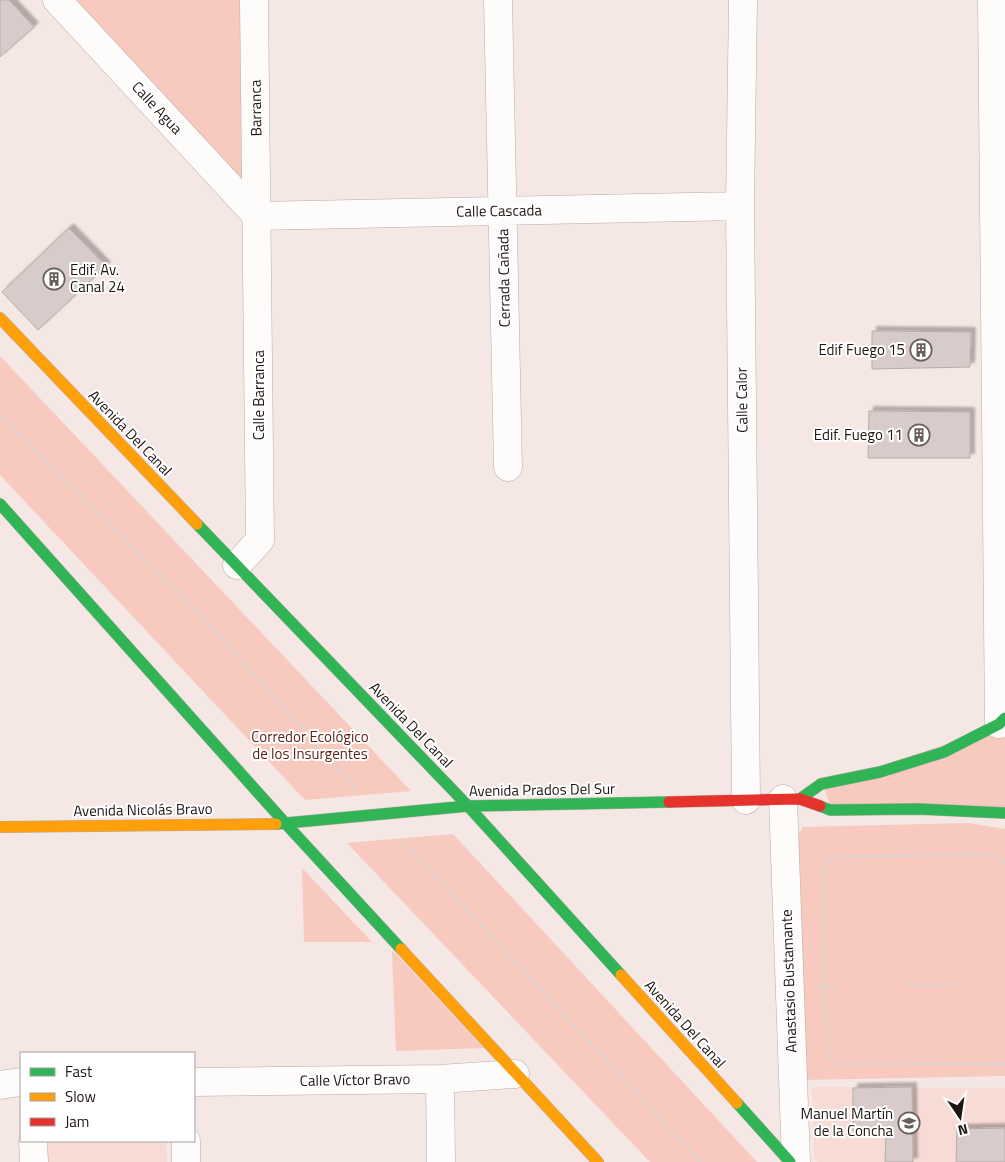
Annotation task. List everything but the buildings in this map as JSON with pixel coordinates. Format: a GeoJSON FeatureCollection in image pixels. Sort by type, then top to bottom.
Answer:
{"type":"FeatureCollection","features":[{"type":"Feature","properties":{"kind":"main road","name":"Avenida Del Canal"},"geometry":{"type":"LineString","coordinates":[[0,318],[468,806],[790,1162]]}},
{"type":"Feature","properties":{"kind":"main road"},"geometry":{"type":"LineString","coordinates":[[0,504],[286,824],[598,1162]]}},
{"type":"Feature","properties":{"kind":"main road"},"geometry":{"type":"LineString","coordinates":[[792,799],[821,784],[880,772],[944,752],[1002,721]]}},
{"type":"Feature","properties":{"kind":"main road","name":"Avenida Prados Del Sur"},"geometry":{"type":"LineString","coordinates":[[286,824],[468,806],[792,799],[830,810],[919,809],[1005,813]]}},
{"type":"Feature","properties":{"kind":"main road","name":"Avenida Nicolás Bravo"},"geometry":{"type":"LineString","coordinates":[[0,826],[286,824]]}},
{"type":"Feature","properties":{"kind":"street","name":"Calle Agua"},"geometry":{"type":"LineString","coordinates":[[58,0],[257,216]]}},
{"type":"Feature","properties":{"kind":"street","name":"Barranca"},"geometry":{"type":"LineString","coordinates":[[254,0],[257,216]]}},
{"type":"Feature","properties":{"kind":"street","name":"Cerrada Cañada"},"geometry":{"type":"LineString","coordinates":[[498,0],[508,467]]}},
{"type":"Feature","properties":{"kind":"street","name":"Calle Calor"},"geometry":{"type":"LineString","coordinates":[[743,0],[740,206],[746,800]]}},
{"type":"Feature","properties":{"kind":"street"},"geometry":{"type":"LineString","coordinates":[[992,0],[1002,721]]}},
{"type":"Feature","properties":{"kind":"street","name":"Calle Cascada"},"geometry":{"type":"LineString","coordinates":[[257,216],[740,206]]}},
{"type":"Feature","properties":{"kind":"street","name":"Calle Barranca"},"geometry":{"type":"LineString","coordinates":[[237,566],[260,540],[257,216]]}},
{"type":"Feature","properties":{"kind":"street","name":"Anastasio Bustamante"},"geometry":{"type":"LineString","coordinates":[[792,799],[796,1162]]}},
{"type":"Feature","properties":{"kind":"street","name":"Calle Víctor Bravo"},"geometry":{"type":"LineString","coordinates":[[195,1082],[440,1079],[515,1074]]}},
{"type":"Feature","properties":{"kind":"street"},"geometry":{"type":"LineString","coordinates":[[440,1079],[441,1162]]}},
{"type":"Feature","properties":{"kind":"street"},"geometry":{"type":"LineString","coordinates":[[0,1085],[20,1082]]}},
{"type":"Feature","properties":{"kind":"street"},"geometry":{"type":"LineString","coordinates":[[33,1142],[34,1162]]}},
{"type":"Feature","properties":{"kind":"street"},"geometry":{"type":"LineString","coordinates":[[186,1142],[186,1162]]}},
{"type":"Feature","properties":{"kind":"path"},"geometry":{"type":"LineString","coordinates":[[1005,862],[988,854],[832,857],[825,864],[823,875],[827,1040],[828,1052],[833,1060],[841,1063],[1005,1064]]}},
{"type":"Feature","properties":{"kind":"path"},"geometry":{"type":"LineString","coordinates":[[909,985],[954,985]]}},
{"type":"Feature","properties":{"kind":"path"},"geometry":{"type":"LineString","coordinates":[[809,988],[837,987]]}},
{"type":"Feature","properties":{"kind":"shaded area","name":"Manuel Martín de la Concha"},"geometry":{"type":"Polygon","coordinates":[[[812,1087],[1005,1088],[1005,1162],[818,1162],[814,1158],[812,1087]]]}},
{"type":"Feature","properties":{"kind":"shaded area"},"geometry":{"type":"Polygon","coordinates":[[[48,1142],[166,1142],[167,1162],[48,1162],[48,1142]]]}},
{"type":"Feature","properties":{"kind":"green space"},"geometry":{"type":"Polygon","coordinates":[[[57,0],[254,0],[257,216],[57,0]]]}},
{"type":"Feature","properties":{"kind":"green space","name":"Corredor Ecológico de los Insurgentes"},"geometry":{"type":"Polygon","coordinates":[[[0,356],[411,791],[305,800],[0,475],[0,356]]]}},
{"type":"Feature","properties":{"kind":"green space"},"geometry":{"type":"Polygon","coordinates":[[[1005,725],[1005,810],[831,807],[823,785],[1005,725]]]}},
{"type":"Feature","properties":{"kind":"green space"},"geometry":{"type":"Polygon","coordinates":[[[968,823],[1005,829],[1005,1076],[801,1080],[797,837],[803,827],[968,823]]]}},
{"type":"Feature","properties":{"kind":"green space"},"geometry":{"type":"Polygon","coordinates":[[[453,834],[757,1162],[650,1162],[347,843],[453,834]]]}},
{"type":"Feature","properties":{"kind":"green space"},"geometry":{"type":"Polygon","coordinates":[[[302,868],[372,942],[304,942],[302,868]]]}},
{"type":"Feature","properties":{"kind":"green space"},"geometry":{"type":"Polygon","coordinates":[[[392,950],[484,1048],[396,1051],[392,950]]]}},
{"type":"Feature","properties":{"kind":"traffic: fast"},"geometry":{"type":"LineString","coordinates":[[0,504],[286,824],[401,949]]}},
{"type":"Feature","properties":{"kind":"traffic: fast"},"geometry":{"type":"LineString","coordinates":[[197,524],[468,806],[621,975]]}},
{"type":"Feature","properties":{"kind":"traffic: fast"},"geometry":{"type":"LineString","coordinates":[[800,799],[821,784],[880,772],[944,752],[999,724],[1005,718]]}},
{"type":"Feature","properties":{"kind":"traffic: fast"},"geometry":{"type":"LineString","coordinates":[[276,824],[468,806],[669,802]]}},
{"type":"Feature","properties":{"kind":"traffic: fast"},"geometry":{"type":"LineString","coordinates":[[820,806],[830,810],[919,809],[1005,813]]}},
{"type":"Feature","properties":{"kind":"traffic: fast"},"geometry":{"type":"LineString","coordinates":[[737,1103],[790,1162]]}},
{"type":"Feature","properties":{"kind":"traffic: slow"},"geometry":{"type":"LineString","coordinates":[[0,318],[197,524]]}},
{"type":"Feature","properties":{"kind":"traffic: slow"},"geometry":{"type":"LineString","coordinates":[[0,827],[276,824]]}},
{"type":"Feature","properties":{"kind":"traffic: slow"},"geometry":{"type":"LineString","coordinates":[[401,949],[598,1162]]}},
{"type":"Feature","properties":{"kind":"traffic: slow"},"geometry":{"type":"LineString","coordinates":[[621,975],[737,1103]]}},
{"type":"Feature","properties":{"kind":"traffic: jam"},"geometry":{"type":"LineString","coordinates":[[669,802],[800,799],[820,806]]}},
{"type":"Feature","properties":{"kind":"place","name":"Edif. Av. Canal 24"},"geometry":{"type":"Point","coordinates":[54,279]}},
{"type":"Feature","properties":{"kind":"place","name":"Edif Fuego 15"},"geometry":{"type":"Point","coordinates":[921,350]}},
{"type":"Feature","properties":{"kind":"place","name":"Edif. Fuego 11"},"geometry":{"type":"Point","coordinates":[919,435]}},
{"type":"Feature","properties":{"kind":"place","name":"Manuel Martín de la Concha"},"geometry":{"type":"Point","coordinates":[909,1123]}}]}
